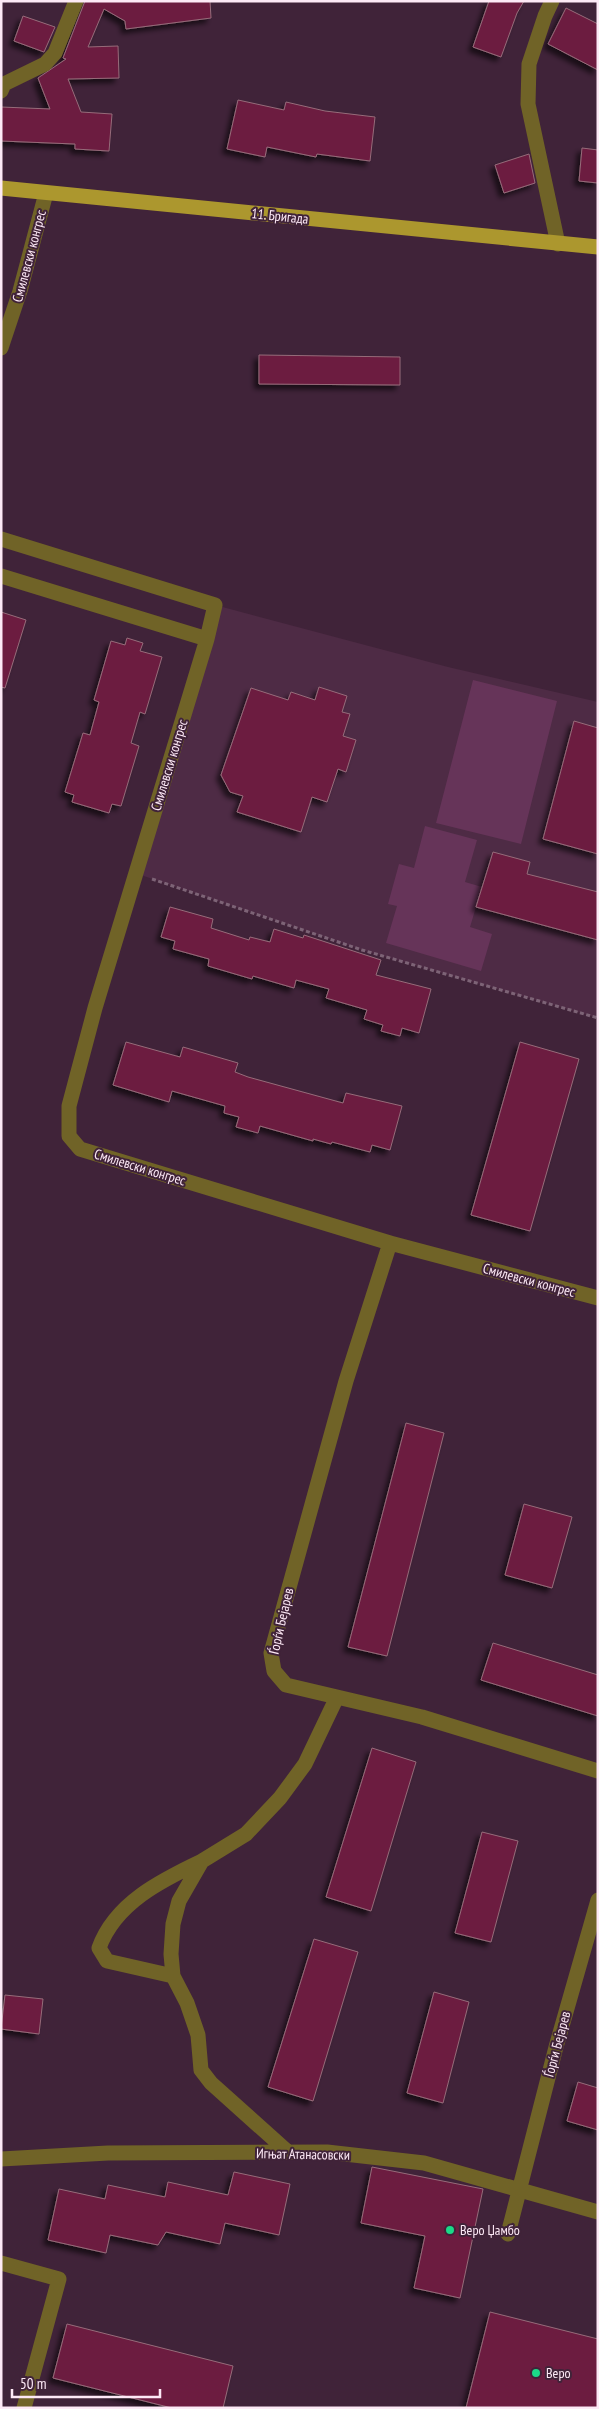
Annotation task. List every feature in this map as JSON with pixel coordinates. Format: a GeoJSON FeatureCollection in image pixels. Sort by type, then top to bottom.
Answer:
{"type":"FeatureCollection","features":[{"type":"Feature","properties":{"kind":"main road","name":"11. Бригада"},"geometry":{"type":"LineString","coordinates":[[1,188],[598,247]]}},
{"type":"Feature","properties":{"kind":"street"},"geometry":{"type":"LineString","coordinates":[[1,91],[4,84],[45,64],[55,53],[76,1]]}},
{"type":"Feature","properties":{"kind":"street"},"geometry":{"type":"LineString","coordinates":[[552,1],[529,64],[528,104],[558,244]]}},
{"type":"Feature","properties":{"kind":"street","name":"Смилевски конгрес"},"geometry":{"type":"LineString","coordinates":[[1,348],[20,291],[46,193]]}},
{"type":"Feature","properties":{"kind":"street","name":"Смилевски конгрес"},"geometry":{"type":"LineString","coordinates":[[1,539],[215,606],[207,639],[95,1008],[72,1097],[69,1136],[80,1149],[390,1243],[598,1298]]}},
{"type":"Feature","properties":{"kind":"street"},"geometry":{"type":"LineString","coordinates":[[1,576],[207,639]]}},
{"type":"Feature","properties":{"kind":"street","name":"Ѓорѓи Бејарев"},"geometry":{"type":"LineString","coordinates":[[390,1243],[346,1381],[271,1653],[274,1671],[286,1685],[422,1717],[598,1772]]}},
{"type":"Feature","properties":{"kind":"street"},"geometry":{"type":"LineString","coordinates":[[173,1976],[106,1961],[99,1948],[104,1935],[137,1898],[165,1879],[202,1862],[246,1834],[280,1798],[305,1764],[338,1697]]}},
{"type":"Feature","properties":{"kind":"street"},"geometry":{"type":"LineString","coordinates":[[202,1862],[180,1901],[173,1924],[171,1954],[173,1976],[187,2004],[198,2035],[202,2070],[206,2077],[211,2084],[288,2152]]}},
{"type":"Feature","properties":{"kind":"street","name":"Ѓорѓи Бејарев"},"geometry":{"type":"LineString","coordinates":[[508,2234],[598,1900]]}},
{"type":"Feature","properties":{"kind":"street","name":"Игњат Атанасовски"},"geometry":{"type":"LineString","coordinates":[[1,2159],[108,2153],[327,2152],[424,2163],[519,2188],[598,2212]]}},
{"type":"Feature","properties":{"kind":"street"},"geometry":{"type":"LineString","coordinates":[[1,2264],[59,2279],[24,2408]]}},
{"type":"Feature","properties":{"kind":"path"},"geometry":{"type":"LineString","coordinates":[[136,873],[362,950],[598,1018]]}},
{"type":"Feature","properties":{"kind":"shaded area"},"geometry":{"type":"Polygon","coordinates":[[[215,605],[448,667],[598,702],[598,1018],[362,950],[135,873],[215,605]]]}},
{"type":"Feature","properties":{"kind":"shaded area"},"geometry":{"type":"Polygon","coordinates":[[[473,680],[557,701],[521,844],[436,823],[473,680]]]}},
{"type":"Feature","properties":{"kind":"shaded area"},"geometry":{"type":"Polygon","coordinates":[[[425,826],[477,840],[465,882],[482,887],[470,927],[492,934],[481,971],[386,943],[397,906],[388,904],[399,864],[414,868],[425,826]]]}},
{"type":"Feature","properties":{"kind":"building"},"geometry":{"type":"Polygon","coordinates":[[[85,1],[210,1],[211,18],[126,29],[125,21],[104,9],[88,47],[118,46],[119,78],[68,79],[81,112],[112,114],[109,151],[75,149],[75,144],[1,141],[1,107],[50,109],[38,78],[66,59],[63,58],[85,1]]]}},
{"type":"Feature","properties":{"kind":"building"},"geometry":{"type":"Polygon","coordinates":[[[489,1],[524,1],[517,13],[501,57],[473,47],[489,1]]]}},
{"type":"Feature","properties":{"kind":"building"},"geometry":{"type":"Polygon","coordinates":[[[566,8],[598,24],[598,70],[548,44],[566,8]]]}},
{"type":"Feature","properties":{"kind":"building"},"geometry":{"type":"Polygon","coordinates":[[[23,16],[55,27],[44,52],[14,41],[23,16]]]}},
{"type":"Feature","properties":{"kind":"building"},"geometry":{"type":"Polygon","coordinates":[[[238,100],[284,110],[286,102],[325,111],[375,117],[370,161],[317,154],[316,157],[267,147],[265,157],[227,149],[238,100]]]}},
{"type":"Feature","properties":{"kind":"building"},"geometry":{"type":"Polygon","coordinates":[[[582,148],[598,150],[598,183],[579,181],[582,148]]]}},
{"type":"Feature","properties":{"kind":"building"},"geometry":{"type":"Polygon","coordinates":[[[529,154],[535,183],[504,193],[495,165],[529,154]]]}},
{"type":"Feature","properties":{"kind":"building"},"geometry":{"type":"Polygon","coordinates":[[[259,355],[400,357],[400,385],[259,384],[259,355]]]}},
{"type":"Feature","properties":{"kind":"building"},"geometry":{"type":"Polygon","coordinates":[[[1,612],[26,620],[5,688],[1,687],[1,612]]]}},
{"type":"Feature","properties":{"kind":"building"},"geometry":{"type":"Polygon","coordinates":[[[127,638],[143,643],[140,651],[162,657],[145,714],[140,712],[131,743],[139,746],[121,806],[112,804],[109,813],[72,802],[74,795],[65,792],[83,733],[90,735],[99,702],[94,700],[111,641],[125,645],[127,638]]]}},
{"type":"Feature","properties":{"kind":"building"},"geometry":{"type":"Polygon","coordinates":[[[319,687],[347,696],[342,712],[350,714],[343,736],[356,740],[346,772],[338,769],[327,802],[312,797],[301,832],[237,812],[243,796],[230,792],[221,775],[251,688],[288,700],[291,692],[315,700],[319,687]]]}},
{"type":"Feature","properties":{"kind":"building"},"geometry":{"type":"Polygon","coordinates":[[[574,721],[598,728],[598,854],[543,839],[574,721]]]}},
{"type":"Feature","properties":{"kind":"building"},"geometry":{"type":"Polygon","coordinates":[[[493,852],[530,862],[527,874],[598,892],[598,940],[476,907],[493,852]]]}},
{"type":"Feature","properties":{"kind":"building"},"geometry":{"type":"Polygon","coordinates":[[[170,907],[213,919],[211,928],[249,940],[250,937],[270,942],[274,929],[303,938],[304,935],[381,960],[376,975],[431,989],[419,1033],[402,1028],[400,1036],[381,1031],[383,1025],[364,1019],[367,1010],[326,998],[329,989],[296,980],[294,988],[253,976],[252,979],[208,966],[209,959],[173,949],[175,941],[161,937],[170,907]]]}},
{"type":"Feature","properties":{"kind":"building"},"geometry":{"type":"Polygon","coordinates":[[[126,1042],[180,1057],[183,1047],[238,1063],[235,1072],[248,1077],[343,1103],[346,1093],[402,1106],[390,1150],[372,1145],[370,1152],[332,1142],[331,1144],[313,1139],[313,1141],[260,1126],[258,1133],[236,1127],[239,1117],[224,1113],[225,1106],[172,1091],[169,1102],[113,1085],[126,1042]]]}},
{"type":"Feature","properties":{"kind":"building"},"geometry":{"type":"Polygon","coordinates":[[[520,1042],[579,1059],[530,1231],[471,1215],[520,1042]]]}},
{"type":"Feature","properties":{"kind":"building"},"geometry":{"type":"Polygon","coordinates":[[[406,1423],[444,1433],[387,1656],[348,1647],[406,1423]]]}},
{"type":"Feature","properties":{"kind":"building"},"geometry":{"type":"Polygon","coordinates":[[[524,1504],[572,1517],[552,1588],[505,1575],[524,1504]]]}},
{"type":"Feature","properties":{"kind":"building"},"geometry":{"type":"Polygon","coordinates":[[[493,1643],[598,1675],[598,1716],[481,1680],[493,1643]]]}},
{"type":"Feature","properties":{"kind":"building"},"geometry":{"type":"Polygon","coordinates":[[[372,1748],[416,1762],[371,1911],[326,1897],[372,1748]]]}},
{"type":"Feature","properties":{"kind":"building"},"geometry":{"type":"Polygon","coordinates":[[[482,1832],[518,1841],[491,1942],[455,1933],[482,1832]]]}},
{"type":"Feature","properties":{"kind":"building"},"geometry":{"type":"Polygon","coordinates":[[[314,1939],[358,1952],[313,2101],[268,2087],[314,1939]]]}},
{"type":"Feature","properties":{"kind":"building"},"geometry":{"type":"Polygon","coordinates":[[[434,1992],[469,2002],[443,2103],[407,2093],[434,1992]]]}},
{"type":"Feature","properties":{"kind":"building"},"geometry":{"type":"Polygon","coordinates":[[[5,1995],[43,1999],[39,2034],[1,2029],[5,1995]]]}},
{"type":"Feature","properties":{"kind":"building"},"geometry":{"type":"Polygon","coordinates":[[[578,2082],[598,2088],[598,2130],[567,2121],[578,2082]]]}},
{"type":"Feature","properties":{"kind":"building","name":"Веро Џамбо"},"geometry":{"type":"Polygon","coordinates":[[[372,2167],[483,2189],[460,2298],[414,2288],[425,2236],[361,2223],[372,2167]]]}},
{"type":"Feature","properties":{"kind":"building"},"geometry":{"type":"Polygon","coordinates":[[[234,2172],[290,2184],[279,2235],[225,2223],[220,2244],[166,2232],[158,2245],[110,2235],[106,2253],[48,2240],[59,2189],[105,2199],[108,2185],[165,2197],[168,2182],[228,2195],[234,2172]]]}},
{"type":"Feature","properties":{"kind":"building","name":"Веро"},"geometry":{"type":"Polygon","coordinates":[[[490,2312],[598,2339],[598,2408],[466,2408],[490,2312]]]}},
{"type":"Feature","properties":{"kind":"building"},"geometry":{"type":"Polygon","coordinates":[[[67,2324],[233,2366],[223,2408],[172,2408],[53,2378],[67,2324]]]}},
{"type":"Feature","properties":{"kind":"place","name":"Веро Џамбо"},"geometry":{"type":"Point","coordinates":[450,2230]}},
{"type":"Feature","properties":{"kind":"place","name":"Веро"},"geometry":{"type":"Point","coordinates":[536,2373]}}]}
